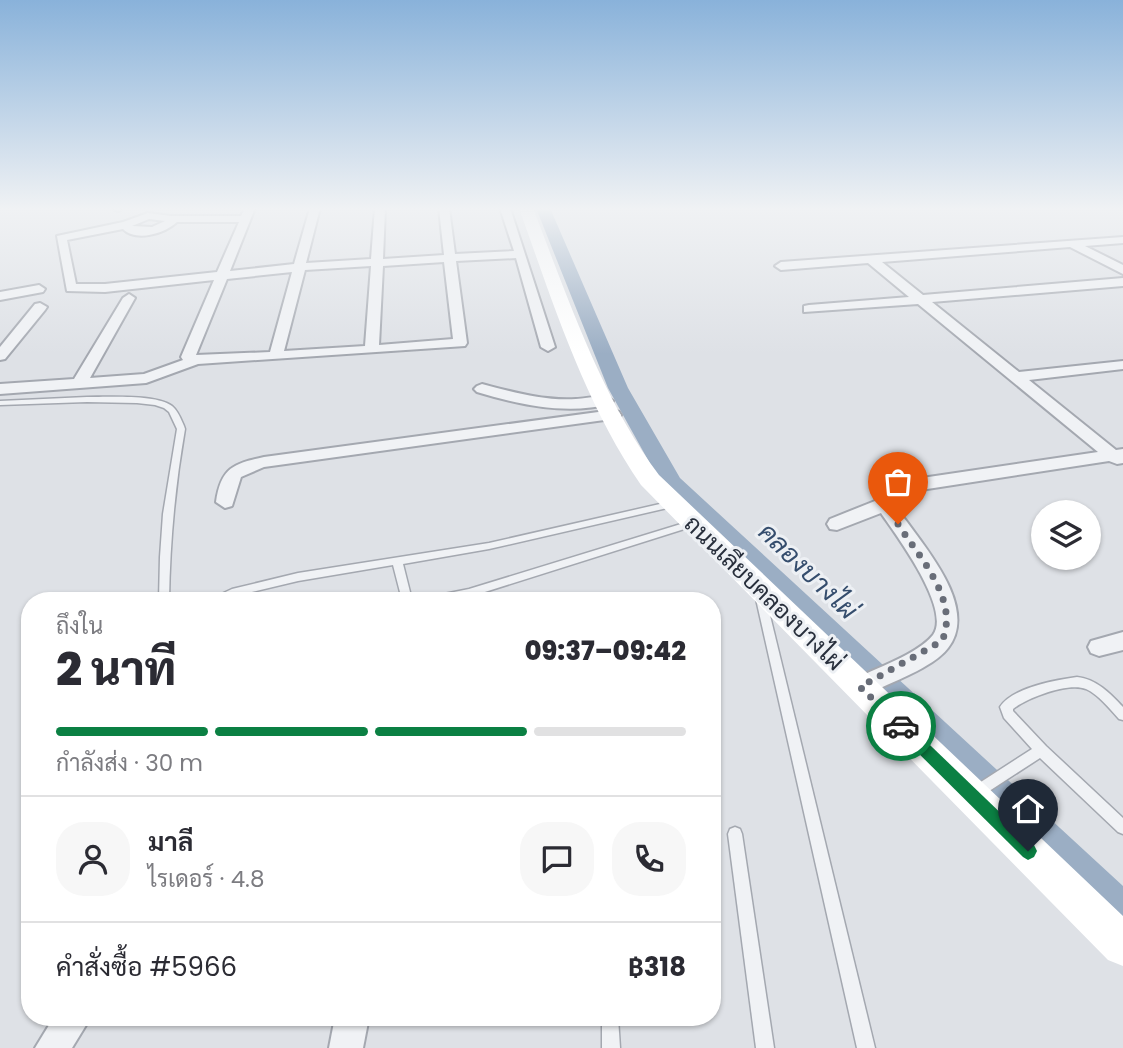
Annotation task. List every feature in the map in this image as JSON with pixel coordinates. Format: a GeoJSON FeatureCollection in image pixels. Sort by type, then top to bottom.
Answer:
{"type":"FeatureCollection","features":[{"type":"Feature","properties":{"kind":"street"},"geometry":{"type":"LineString","coordinates":[[65,257],[71,288],[105,288],[223,273],[479,257]]}},
{"type":"Feature","properties":{"kind":"street"},"geometry":{"type":"LineString","coordinates":[[196,360],[188,357],[230,257]]}},
{"type":"Feature","properties":{"kind":"street"},"geometry":{"type":"LineString","coordinates":[[276,356],[303,257]]}},
{"type":"Feature","properties":{"kind":"street"},"geometry":{"type":"LineString","coordinates":[[372,350],[377,257]]}},
{"type":"Feature","properties":{"kind":"street"},"geometry":{"type":"LineString","coordinates":[[522,257],[548,347]]}},
{"type":"Feature","properties":{"kind":"street","name":"ถนนเลียบคลองบางไผ่"},"geometry":{"type":"LineString","coordinates":[[544,257],[579,350],[635,459],[684,514],[866,683],[977,792],[1123,945]]}},
{"type":"Feature","properties":{"kind":"street"},"geometry":{"type":"LineString","coordinates":[[780,266],[911,257]]}},
{"type":"Feature","properties":{"kind":"street"},"geometry":{"type":"LineString","coordinates":[[1098,257],[1123,270]]}},
{"type":"Feature","properties":{"kind":"street"},"geometry":{"type":"LineString","coordinates":[[0,389],[146,378],[196,360],[460,343],[449,259]]}},
{"type":"Feature","properties":{"kind":"street"},"geometry":{"type":"LineString","coordinates":[[872,260],[1013,377],[1119,458]]}},
{"type":"Feature","properties":{"kind":"street"},"geometry":{"type":"LineString","coordinates":[[809,309],[1123,282]]}},
{"type":"Feature","properties":{"kind":"street"},"geometry":{"type":"LineString","coordinates":[[0,296],[39,289]]}},
{"type":"Feature","properties":{"kind":"street"},"geometry":{"type":"LineString","coordinates":[[79,383],[129,298]]}},
{"type":"Feature","properties":{"kind":"street"},"geometry":{"type":"LineString","coordinates":[[0,356],[40,307]]}},
{"type":"Feature","properties":{"kind":"street"},"geometry":{"type":"LineString","coordinates":[[1013,377],[1123,365]]}},
{"type":"Feature","properties":{"kind":"street"},"geometry":{"type":"LineString","coordinates":[[482,389],[514,399],[554,405],[609,408]]}},
{"type":"Feature","properties":{"kind":"street"},"geometry":{"type":"LineString","coordinates":[[225,502],[227,485],[232,474],[244,467],[264,462],[609,408]]}},
{"type":"Feature","properties":{"kind":"street"},"geometry":{"type":"LineString","coordinates":[[866,683],[942,641],[947,629],[947,611],[940,591],[885,504],[886,492],[898,486],[1119,458]]}},
{"type":"Feature","properties":{"kind":"street"},"geometry":{"type":"LineString","coordinates":[[837,524],[885,504]]}},
{"type":"Feature","properties":{"kind":"street"},"geometry":{"type":"LineString","coordinates":[[1099,647],[1123,641]]}},
{"type":"Feature","properties":{"kind":"street"},"geometry":{"type":"LineString","coordinates":[[52,1048],[68,1026]]}},
{"type":"Feature","properties":{"kind":"street"},"geometry":{"type":"LineString","coordinates":[[346,1048],[350,1026]]}},
{"type":"Feature","properties":{"kind":"lane"},"geometry":{"type":"LineString","coordinates":[[0,403],[128,401],[156,402],[167,407],[181,429],[174,473],[164,592]]}},
{"type":"Feature","properties":{"kind":"lane"},"geometry":{"type":"LineString","coordinates":[[236,592],[397,561],[684,514]]}},
{"type":"Feature","properties":{"kind":"lane"},"geometry":{"type":"LineString","coordinates":[[472,592],[684,514]]}},
{"type":"Feature","properties":{"kind":"lane"},"geometry":{"type":"LineString","coordinates":[[397,561],[405,592]]}},
{"type":"Feature","properties":{"kind":"lane"},"geometry":{"type":"LineString","coordinates":[[758,585],[866,1048]]}},
{"type":"Feature","properties":{"kind":"lane"},"geometry":{"type":"LineString","coordinates":[[1123,715],[1093,687],[1080,682],[1023,695],[1006,707],[1008,714],[1036,753],[1123,827]]}},
{"type":"Feature","properties":{"kind":"lane"},"geometry":{"type":"LineString","coordinates":[[977,792],[1036,753]]}},
{"type":"Feature","properties":{"kind":"lane"},"geometry":{"type":"LineString","coordinates":[[736,834],[765,1048]]}},
{"type":"Feature","properties":{"kind":"lane"},"geometry":{"type":"LineString","coordinates":[[610,1026],[611,1048]]}},
{"type":"Feature","properties":{"kind":"waterway","name":"คลองบางไผ่"},"geometry":{"type":"LineString","coordinates":[[563,257],[618,388],[671,482],[1123,912]]}},
{"type":"Feature","properties":{"kind":"way so far"},"geometry":{"type":"LineString","coordinates":[[898,524],[940,591],[947,611],[947,629],[942,641],[860,687],[901,726]]}},
{"type":"Feature","properties":{"kind":"route"},"geometry":{"type":"LineString","coordinates":[[901,726],[1028,851]]}}]}
